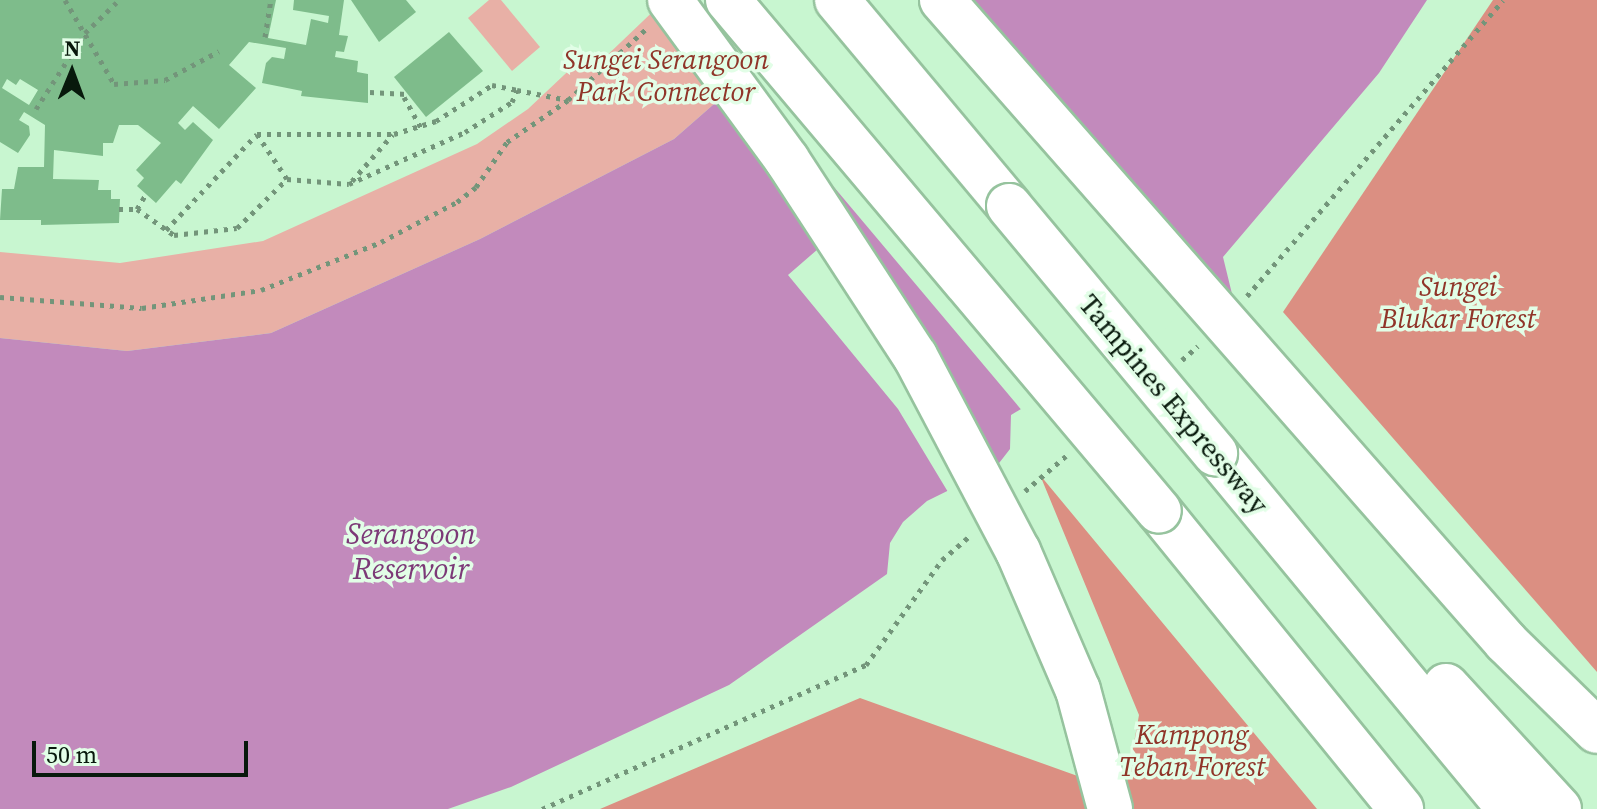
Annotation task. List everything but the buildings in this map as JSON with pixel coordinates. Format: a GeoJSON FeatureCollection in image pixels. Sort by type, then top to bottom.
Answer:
{"type":"FeatureCollection","features":[{"type":"Feature","properties":{"kind":"highway"},"geometry":{"type":"LineString","coordinates":[[728,0],[1159,511],[1401,809]]}},
{"type":"Feature","properties":{"kind":"highway","name":"Tampines Expressway"},"geometry":{"type":"LineString","coordinates":[[837,0],[1350,612],[1510,809]]}},
{"type":"Feature","properties":{"kind":"highway"},"geometry":{"type":"LineString","coordinates":[[942,0],[1496,630],[1597,731]]}},
{"type":"Feature","properties":{"kind":"highway"},"geometry":{"type":"LineString","coordinates":[[663,9],[787,160],[915,356],[1024,565],[1078,690],[1110,809]]}},
{"type":"Feature","properties":{"kind":"highway"},"geometry":{"type":"LineString","coordinates":[[1350,612],[1418,654],[1559,809]]}},
{"type":"Feature","properties":{"kind":"path"},"geometry":{"type":"LineString","coordinates":[[65,0],[114,84],[165,80],[219,51]]}},
{"type":"Feature","properties":{"kind":"path"},"geometry":{"type":"LineString","coordinates":[[36,109],[85,33],[119,0]]}},
{"type":"Feature","properties":{"kind":"path"},"geometry":{"type":"LineString","coordinates":[[265,37],[271,0]]}},
{"type":"Feature","properties":{"kind":"path"},"geometry":{"type":"LineString","coordinates":[[1240,305],[1503,0]]}},
{"type":"Feature","properties":{"kind":"path"},"geometry":{"type":"LineString","coordinates":[[0,297],[142,308],[261,290],[381,242],[457,202],[476,187],[507,142],[568,100],[663,9]]}},
{"type":"Feature","properties":{"kind":"path"},"geometry":{"type":"LineString","coordinates":[[166,230],[257,134],[394,134],[421,129],[492,85],[568,100]]}},
{"type":"Feature","properties":{"kind":"path"},"geometry":{"type":"LineString","coordinates":[[119,209],[137,209],[174,235],[237,228],[287,179],[349,184],[465,132],[512,102],[517,90]]}},
{"type":"Feature","properties":{"kind":"path"},"geometry":{"type":"LineString","coordinates":[[370,92],[406,96],[421,129]]}},
{"type":"Feature","properties":{"kind":"path"},"geometry":{"type":"LineString","coordinates":[[257,134],[287,179]]}},
{"type":"Feature","properties":{"kind":"path"},"geometry":{"type":"LineString","coordinates":[[349,184],[394,134]]}},
{"type":"Feature","properties":{"kind":"path"},"geometry":{"type":"LineString","coordinates":[[137,209],[146,194]]}},
{"type":"Feature","properties":{"kind":"path"},"geometry":{"type":"LineString","coordinates":[[1171,368],[1208,338]]}},
{"type":"Feature","properties":{"kind":"path"},"geometry":{"type":"LineString","coordinates":[[1015,499],[1075,449]]}},
{"type":"Feature","properties":{"kind":"path"},"geometry":{"type":"LineString","coordinates":[[542,809],[866,665],[942,560],[978,529]]}},
{"type":"Feature","properties":{"kind":"green space"},"geometry":{"type":"Polygon","coordinates":[[[489,0],[501,0],[540,47],[512,71],[468,18],[489,0]]]}},
{"type":"Feature","properties":{"kind":"green space","name":"Sungei Serangoon Park Connector"},"geometry":{"type":"Polygon","coordinates":[[[665,0],[738,83],[674,139],[480,239],[271,333],[127,351],[0,338],[0,252],[120,263],[263,241],[477,144],[528,109],[581,59],[598,64],[665,0]]]}},
{"type":"Feature","properties":{"kind":"green space","name":"Sungei Blukar Forest"},"geometry":{"type":"Polygon","coordinates":[[[1493,0],[1597,0],[1597,672],[1283,312],[1493,0]]]}},
{"type":"Feature","properties":{"kind":"green space","name":"Kampong Teban Forest"},"geometry":{"type":"Polygon","coordinates":[[[1040,475],[1317,809],[600,809],[860,698],[1125,793],[1139,715],[1040,475]]]}},
{"type":"Feature","properties":{"kind":"water","name":"Serangoon Reservoir"},"geometry":{"type":"Polygon","coordinates":[[[809,0],[1427,0],[1379,73],[1223,257],[1233,298],[1195,289],[1163,325],[1011,415],[1010,449],[996,467],[927,501],[903,522],[890,543],[887,574],[729,685],[511,787],[448,809],[0,809],[0,338],[127,351],[271,333],[480,239],[674,139],[738,83],[809,0]]]}},
{"type":"Feature","properties":{"kind":"pier"},"geometry":{"type":"Polygon","coordinates":[[[804,0],[973,0],[1237,299],[1196,293],[1166,328],[1024,413],[791,136],[968,494],[951,497],[898,409],[788,275],[818,249],[752,143],[735,81],[804,0]]]}}]}
